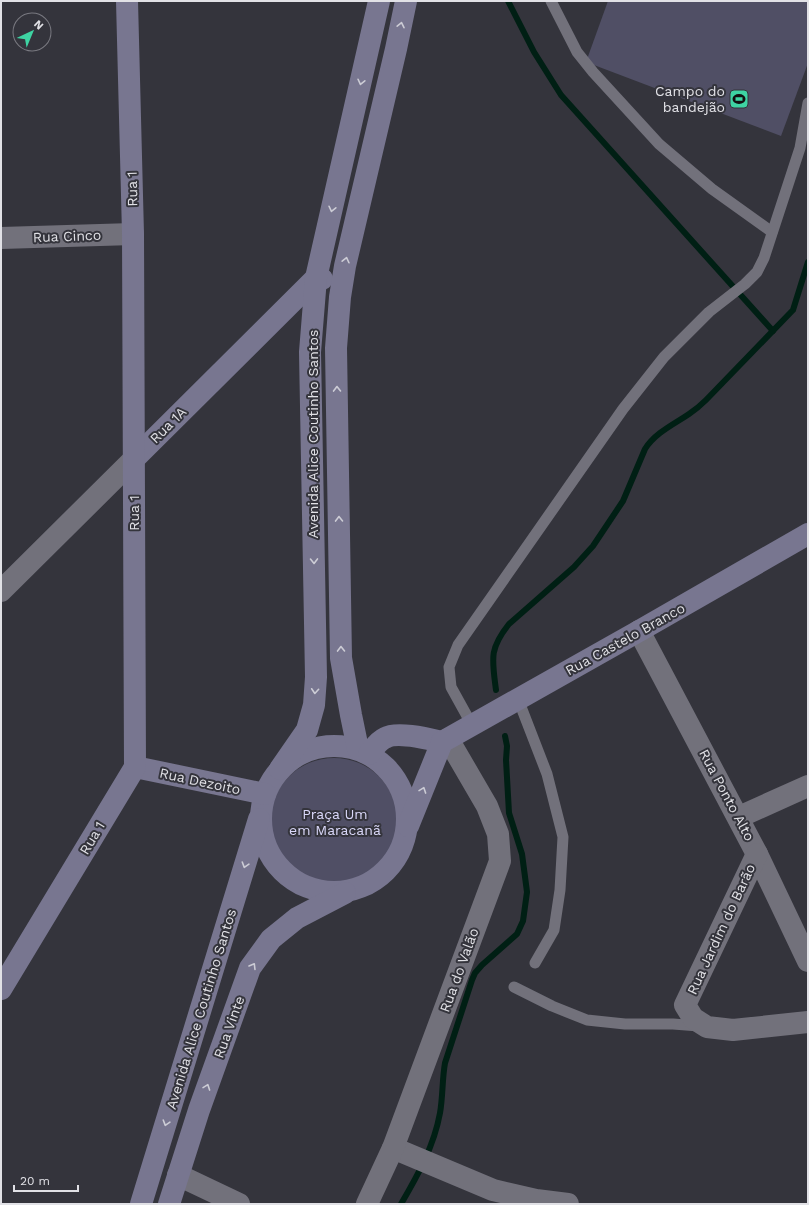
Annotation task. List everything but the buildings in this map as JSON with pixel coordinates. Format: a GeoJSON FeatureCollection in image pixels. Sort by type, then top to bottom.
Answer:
{"type":"FeatureCollection","features":[{"type":"Feature","properties":{"kind":"main road","name":"Rua 1"},"geometry":{"type":"LineString","coordinates":[[1,988],[134,768],[133,234],[127,1]]}},
{"type":"Feature","properties":{"kind":"main road","name":"Avenida Alice Coutinho Santos"},"geometry":{"type":"LineString","coordinates":[[141,1204],[263,804],[280,769],[307,730],[314,705],[316,677],[310,352],[316,278],[379,1]]}},
{"type":"Feature","properties":{"kind":"main road","name":"Avenida Alice Coutinho Santos"},"geometry":{"type":"LineString","coordinates":[[364,752],[350,715],[341,658],[336,348],[345,266],[406,1]]}},
{"type":"Feature","properties":{"kind":"main road"},"geometry":{"type":"LineString","coordinates":[[316,278],[342,284]]}},
{"type":"Feature","properties":{"kind":"main road","name":"Rua 1A"},"geometry":{"type":"LineString","coordinates":[[134,459],[316,278]]}},
{"type":"Feature","properties":{"kind":"main road","name":"Rua Castelo Branco"},"geometry":{"type":"LineString","coordinates":[[445,741],[808,534]]}},
{"type":"Feature","properties":{"kind":"main road"},"geometry":{"type":"LineString","coordinates":[[350,715],[364,726],[377,732],[393,736]]}},
{"type":"Feature","properties":{"kind":"main road"},"geometry":{"type":"LineString","coordinates":[[364,752],[386,737],[393,736],[413,736],[445,741],[408,826]]}},
{"type":"Feature","properties":{"kind":"main road"},"geometry":{"type":"LineString","coordinates":[[280,769],[302,752],[330,745],[364,752],[392,773],[405,798],[408,826]]}},
{"type":"Feature","properties":{"kind":"main road","name":"Rua Dezoito"},"geometry":{"type":"LineString","coordinates":[[134,768],[263,804]]}},
{"type":"Feature","properties":{"kind":"main road"},"geometry":{"type":"LineString","coordinates":[[263,804],[264,840],[276,864],[295,881],[320,891],[346,892]]}},
{"type":"Feature","properties":{"kind":"main road","name":"Rua Vinte"},"geometry":{"type":"LineString","coordinates":[[169,1204],[199,1110],[250,968],[271,939],[297,918],[346,892],[376,880],[398,857],[408,826]]}},
{"type":"Feature","properties":{"kind":"street","name":"Rua Cinco"},"geometry":{"type":"LineString","coordinates":[[1,238],[133,234]]}},
{"type":"Feature","properties":{"kind":"street","name":"Rua 1A"},"geometry":{"type":"LineString","coordinates":[[1,591],[134,459]]}},
{"type":"Feature","properties":{"kind":"street","name":"Rua Ponto Alto"},"geometry":{"type":"LineString","coordinates":[[639,631],[758,854],[808,961]]}},
{"type":"Feature","properties":{"kind":"street","name":"Rua do Valão"},"geometry":{"type":"LineString","coordinates":[[367,1204],[402,1151],[500,861],[498,834],[486,806],[445,741]]}},
{"type":"Feature","properties":{"kind":"street"},"geometry":{"type":"LineString","coordinates":[[739,817],[808,786]]}},
{"type":"Feature","properties":{"kind":"street","name":"Rua Jardim do Barão"},"geometry":{"type":"LineString","coordinates":[[707,1027],[693,1018],[685,1005],[758,854]]}},
{"type":"Feature","properties":{"kind":"street"},"geometry":{"type":"LineString","coordinates":[[707,1027],[733,1030],[808,1022]]}},
{"type":"Feature","properties":{"kind":"street"},"geometry":{"type":"LineString","coordinates":[[402,1151],[439,1167],[495,1197],[568,1204]]}},
{"type":"Feature","properties":{"kind":"street"},"geometry":{"type":"LineString","coordinates":[[178,1175],[239,1204]]}},
{"type":"Feature","properties":{"kind":"lane"},"geometry":{"type":"LineString","coordinates":[[551,1],[577,52],[593,72],[659,144],[712,189],[772,232]]}},
{"type":"Feature","properties":{"kind":"lane"},"geometry":{"type":"LineString","coordinates":[[472,725],[451,688],[449,667],[458,645],[619,415],[660,362],[710,312],[757,272],[764,258],[800,148],[808,103]]}},
{"type":"Feature","properties":{"kind":"lane"},"geometry":{"type":"LineString","coordinates":[[518,699],[547,774],[563,837],[560,890],[554,930],[535,963]]}},
{"type":"Feature","properties":{"kind":"lane"},"geometry":{"type":"LineString","coordinates":[[514,987],[552,1006],[587,1020],[626,1024],[673,1024],[707,1027]]}},
{"type":"Feature","properties":{"kind":"green space","name":"Campo do bandejão"},"geometry":{"type":"Polygon","coordinates":[[[608,1],[808,1],[808,63],[781,136],[586,62],[608,1]]]}},
{"type":"Feature","properties":{"kind":"green space","name":"Praça Um em Maracanã"},"geometry":{"type":"Polygon","coordinates":[[[328,758],[340,758],[353,761],[370,769],[383,781],[395,803],[398,822],[397,834],[393,846],[387,858],[375,871],[353,883],[340,886],[328,886],[315,883],[298,875],[285,863],[273,841],[270,828],[270,816],[273,803],[281,786],[293,773],[315,761],[328,758]]]}},
{"type":"Feature","properties":{"kind":"waterway"},"geometry":{"type":"LineString","coordinates":[[508,1],[534,52],[561,95],[773,331]]}},
{"type":"Feature","properties":{"kind":"waterway"},"geometry":{"type":"LineString","coordinates":[[496,690],[493,662],[495,648],[498,640],[509,624],[574,567],[593,546],[623,501],[649,443],[671,425],[702,404],[793,310],[808,262]]}},
{"type":"Feature","properties":{"kind":"waterway"},"geometry":{"type":"LineString","coordinates":[[401,1204],[430,1149],[434,1137],[442,1100],[445,1063],[475,973],[517,934],[523,921],[527,892],[522,854],[509,813],[506,760],[507,746],[505,736]]}},
{"type":"Feature","properties":{"kind":"place","name":"Campo do bandejão"},"geometry":{"type":"Point","coordinates":[739,99]}}]}
